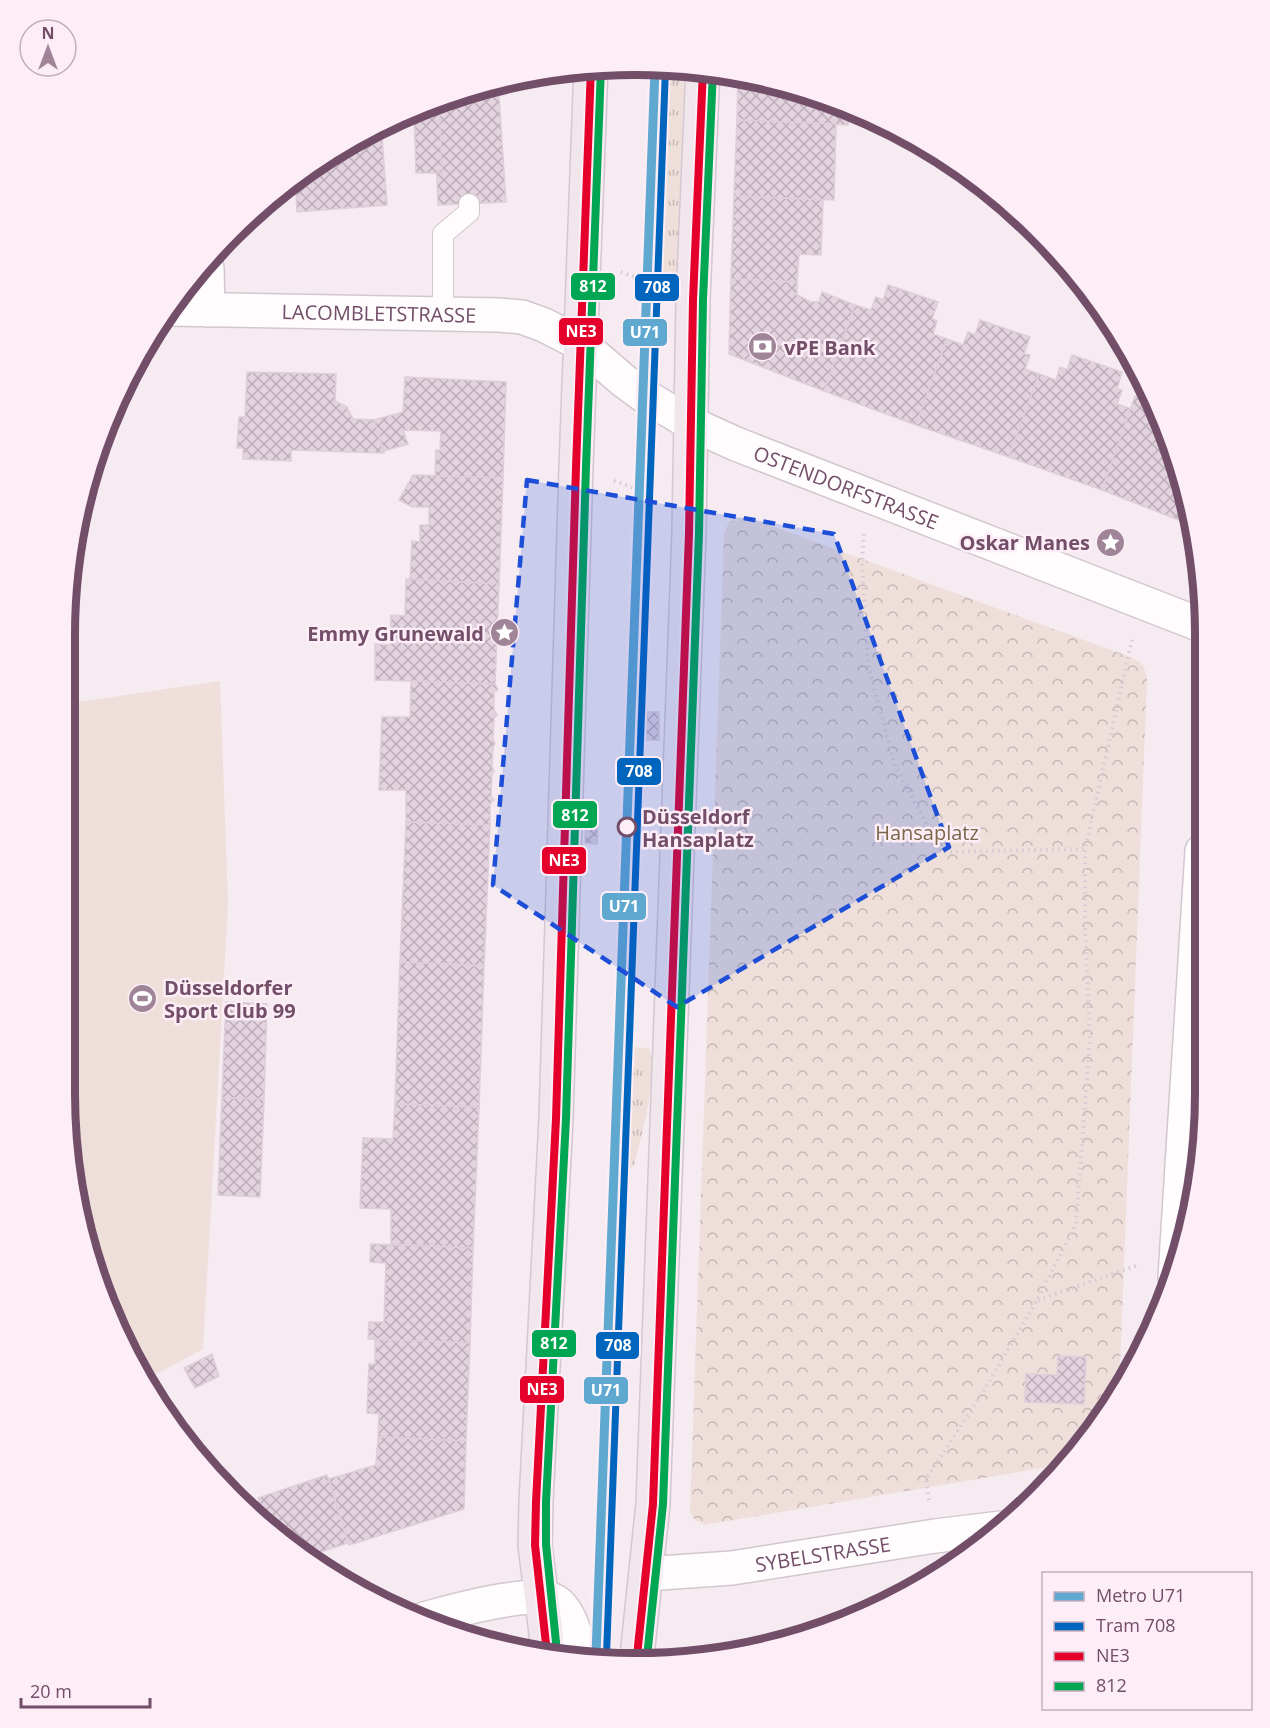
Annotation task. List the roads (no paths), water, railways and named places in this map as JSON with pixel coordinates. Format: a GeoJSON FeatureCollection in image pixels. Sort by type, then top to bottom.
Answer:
{"type":"FeatureCollection","features":[{"type":"Feature","properties":{"kind":"main road"},"geometry":{"type":"LineString","coordinates":[[546,1645],[535,1545],[536,1502],[556,1119],[591,77]]}},
{"type":"Feature","properties":{"kind":"main road"},"geometry":{"type":"LineString","coordinates":[[637,1653],[653,1504],[689,533],[693,300],[703,79]]}},
{"type":"Feature","properties":{"kind":"street"},"geometry":{"type":"LineString","coordinates":[[207,274],[208,310]]}},
{"type":"Feature","properties":{"kind":"street","name":"LACOMBLETSTRASSE"},"geometry":{"type":"LineString","coordinates":[[180,309],[522,318],[544,325],[581,344],[637,391],[692,424]]}},
{"type":"Feature","properties":{"kind":"street","name":"OSTENDORFSTRASSE"},"geometry":{"type":"LineString","coordinates":[[692,424],[768,458],[1195,623]]}},
{"type":"Feature","properties":{"kind":"street"},"geometry":{"type":"LineString","coordinates":[[1177,1234],[1195,958]]}},
{"type":"Feature","properties":{"kind":"street","name":"SYBELSTRASSE"},"geometry":{"type":"LineString","coordinates":[[646,1574],[732,1568],[985,1530]]}},
{"type":"Feature","properties":{"kind":"street"},"geometry":{"type":"LineString","coordinates":[[436,1616],[478,1605],[542,1596],[556,1602],[566,1613],[580,1650]]}},
{"type":"Feature","properties":{"kind":"lane"},"geometry":{"type":"LineString","coordinates":[[443,315],[443,234],[469,212],[469,204]]}},
{"type":"Feature","properties":{"kind":"metro line","name":"U71"},"geometry":{"type":"LineString","coordinates":[[596,1652],[655,76]]}},
{"type":"Feature","properties":{"kind":"tram line","name":"708"},"geometry":{"type":"LineString","coordinates":[[606,1652],[665,76]]}},
{"type":"Feature","properties":{"kind":"place","name":"vPE Bank"},"geometry":{"type":"Point","coordinates":[763,347]}},
{"type":"Feature","properties":{"kind":"place","name":"Oskar Manes"},"geometry":{"type":"Point","coordinates":[1111,542]}},
{"type":"Feature","properties":{"kind":"place","name":"Emmy Grunewald"},"geometry":{"type":"Point","coordinates":[505,633]}},
{"type":"Feature","properties":{"kind":"place","name":"Düsseldorf Hansaplatz"},"geometry":{"type":"Point","coordinates":[627,827]}},
{"type":"Feature","properties":{"kind":"place","name":"Düsseldorfer Sport Club 99"},"geometry":{"type":"Point","coordinates":[143,998]}},
{"type":"Feature","properties":{"kind":"park label","name":"Hansaplatz"},"geometry":{"type":"Point","coordinates":[927,832]}}]}
